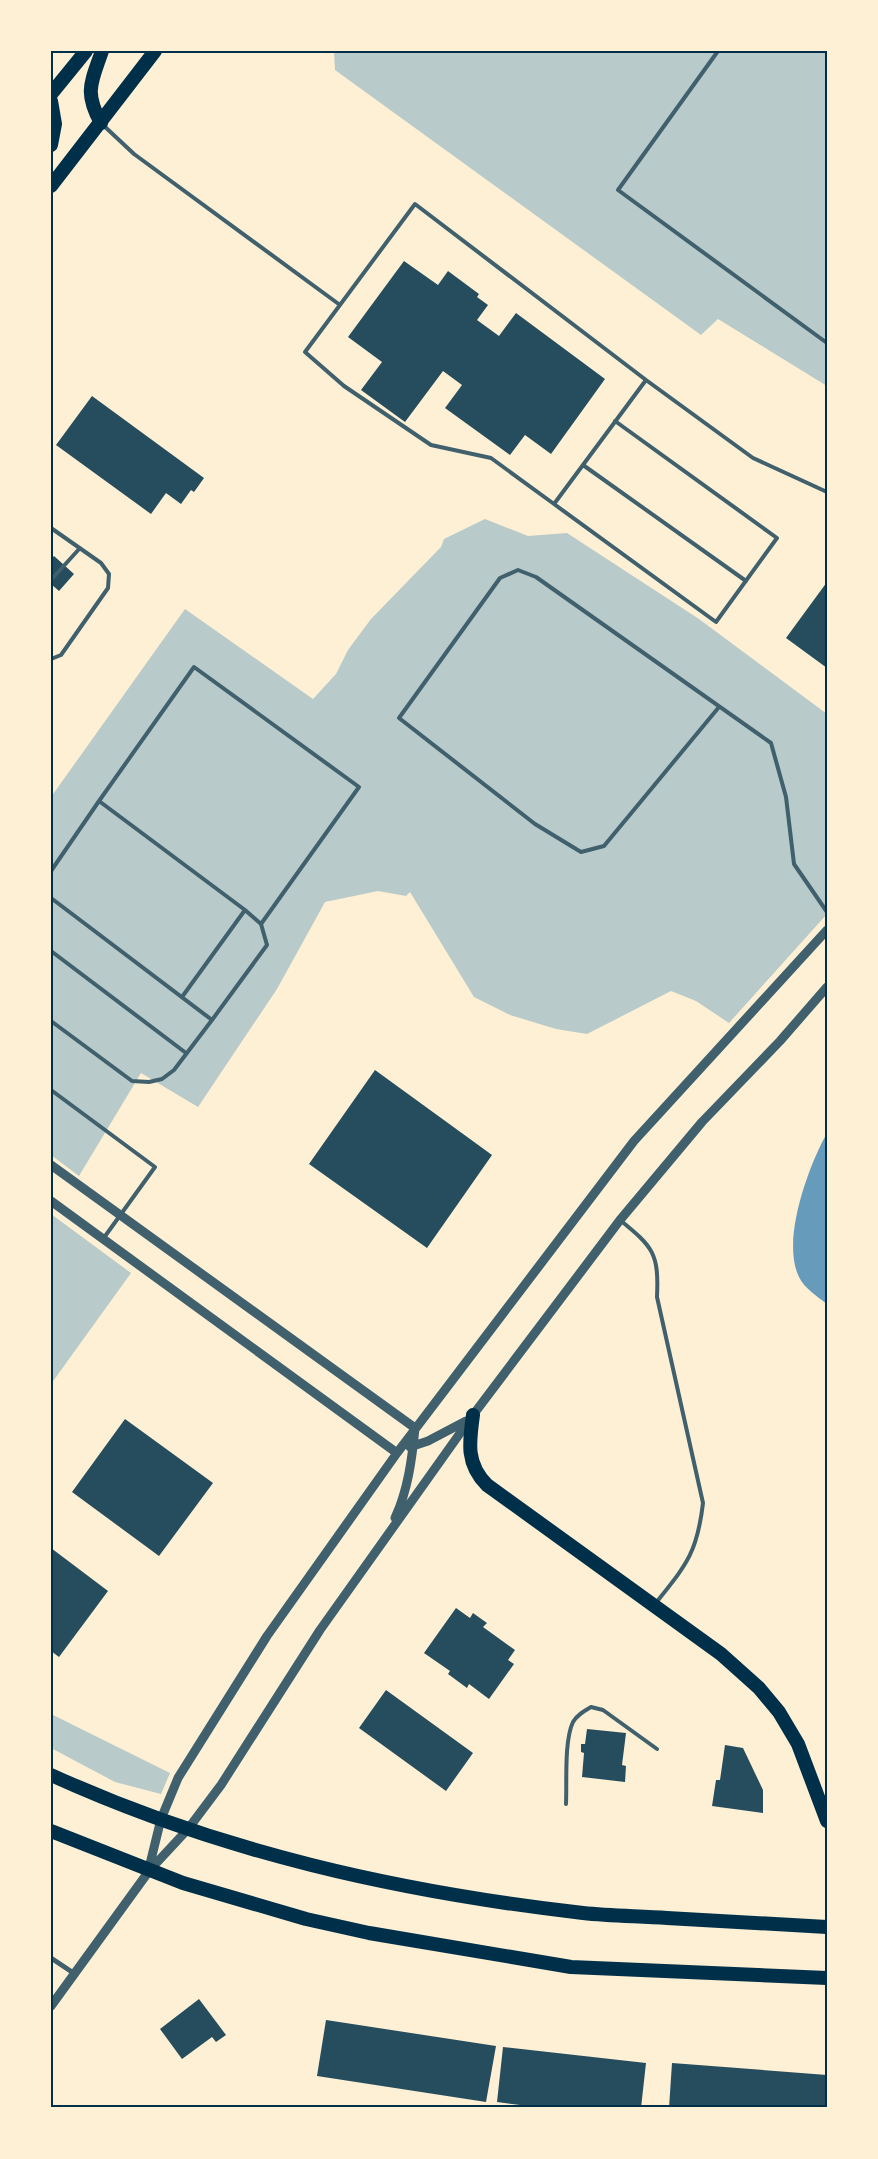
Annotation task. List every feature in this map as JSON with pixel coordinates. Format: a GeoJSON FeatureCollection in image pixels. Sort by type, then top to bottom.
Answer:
{"type":"FeatureCollection","features":[{"type":"Feature","properties":{"kind":"highway"},"geometry":{"type":"LineString","coordinates":[[51,94],[86,51]]}},
{"type":"Feature","properties":{"kind":"highway"},"geometry":{"type":"LineString","coordinates":[[101,123],[91,105],[90,86],[102,51]]}},
{"type":"Feature","properties":{"kind":"highway"},"geometry":{"type":"LineString","coordinates":[[51,186],[156,51]]}},
{"type":"Feature","properties":{"kind":"highway"},"geometry":{"type":"LineString","coordinates":[[51,100],[55,124],[51,145]]}},
{"type":"Feature","properties":{"kind":"highway"},"geometry":{"type":"LineString","coordinates":[[473,1415],[470,1452],[472,1465],[478,1476],[487,1485],[738,1668],[759,1688],[779,1712],[798,1744],[827,1821]]}},
{"type":"Feature","properties":{"kind":"highway"},"geometry":{"type":"LineString","coordinates":[[51,1775],[188,1829],[319,1867],[426,1892],[585,1913],[827,1926]]}},
{"type":"Feature","properties":{"kind":"highway"},"geometry":{"type":"LineString","coordinates":[[51,1832],[149,1871],[239,1900],[306,1918],[454,1949],[571,1966],[690,1974],[827,1978]]}},
{"type":"Feature","properties":{"kind":"street"},"geometry":{"type":"LineString","coordinates":[[149,1871],[161,1819],[178,1778],[267,1636],[396,1453],[634,1141],[827,930]]}},
{"type":"Feature","properties":{"kind":"street"},"geometry":{"type":"LineString","coordinates":[[51,2006],[149,1871],[188,1829],[221,1785],[320,1630],[473,1415],[620,1220],[702,1122],[780,1041],[827,987]]}},
{"type":"Feature","properties":{"kind":"street"},"geometry":{"type":"LineString","coordinates":[[51,1164],[415,1428]]}},
{"type":"Feature","properties":{"kind":"street"},"geometry":{"type":"LineString","coordinates":[[51,1201],[396,1453]]}},
{"type":"Feature","properties":{"kind":"street"},"geometry":{"type":"LineString","coordinates":[[396,1453],[413,1445],[428,1441],[461,1425],[473,1415]]}},
{"type":"Feature","properties":{"kind":"street"},"geometry":{"type":"LineString","coordinates":[[386,1538],[402,1505],[415,1428]]}},
{"type":"Feature","properties":{"kind":"street"},"geometry":{"type":"LineString","coordinates":[[51,1958],[75,1974]]}},
{"type":"Feature","properties":{"kind":"lane"},"geometry":{"type":"LineString","coordinates":[[718,51],[618,190],[827,343]]}},
{"type":"Feature","properties":{"kind":"lane"},"geometry":{"type":"LineString","coordinates":[[101,123],[134,154],[340,305]]}},
{"type":"Feature","properties":{"kind":"lane"},"geometry":{"type":"LineString","coordinates":[[616,421],[777,538],[716,622],[491,458],[431,445],[344,386],[305,352],[414,204],[646,380],[753,458],[827,492]]}},
{"type":"Feature","properties":{"kind":"lane"},"geometry":{"type":"LineString","coordinates":[[554,504],[646,380]]}},
{"type":"Feature","properties":{"kind":"lane"},"geometry":{"type":"LineString","coordinates":[[583,465],[746,581]]}},
{"type":"Feature","properties":{"kind":"lane"},"geometry":{"type":"LineString","coordinates":[[51,528],[101,563],[109,574],[108,588],[61,655],[51,660]]}},
{"type":"Feature","properties":{"kind":"lane"},"geometry":{"type":"LineString","coordinates":[[51,580],[80,548]]}},
{"type":"Feature","properties":{"kind":"lane"},"geometry":{"type":"LineString","coordinates":[[719,707],[604,846],[581,852],[535,824],[399,718],[500,578],[518,570],[536,577],[771,743],[786,797],[794,864],[827,912]]}},
{"type":"Feature","properties":{"kind":"lane"},"geometry":{"type":"LineString","coordinates":[[51,871],[194,667],[359,787],[260,924]]}},
{"type":"Feature","properties":{"kind":"lane"},"geometry":{"type":"LineString","coordinates":[[51,1020],[132,1081],[149,1082],[162,1079],[174,1070],[267,945],[260,924],[245,910],[99,801]]}},
{"type":"Feature","properties":{"kind":"lane"},"geometry":{"type":"LineString","coordinates":[[51,898],[212,1020]]}},
{"type":"Feature","properties":{"kind":"lane"},"geometry":{"type":"LineString","coordinates":[[182,997],[245,910]]}},
{"type":"Feature","properties":{"kind":"lane"},"geometry":{"type":"LineString","coordinates":[[51,951],[186,1053]]}},
{"type":"Feature","properties":{"kind":"lane"},"geometry":{"type":"LineString","coordinates":[[51,1090],[154,1167],[103,1239]]}},
{"type":"Feature","properties":{"kind":"lane"},"geometry":{"type":"LineString","coordinates":[[620,1220],[642,1238],[655,1255],[658,1274],[657,1297],[703,1503],[699,1533],[690,1558],[653,1605]]}},
{"type":"Feature","properties":{"kind":"lane"},"geometry":{"type":"LineString","coordinates":[[566,1804],[569,1743],[573,1723],[582,1712],[591,1707],[603,1710],[657,1749]]}},
{"type":"Feature","properties":{"kind":"shaded area"},"geometry":{"type":"Polygon","coordinates":[[[827,51],[827,386],[718,319],[701,335],[335,70],[334,52],[827,51]]]}},
{"type":"Feature","properties":{"kind":"shaded area"},"geometry":{"type":"Polygon","coordinates":[[[485,519],[528,536],[567,533],[699,619],[827,714],[827,914],[729,1023],[696,1001],[671,991],[587,1034],[556,1029],[510,1015],[474,997],[410,892],[406,896],[378,891],[325,902],[277,989],[198,1107],[141,1073],[79,1176],[51,1155],[51,797],[185,609],[313,699],[336,674],[348,650],[371,619],[441,547],[444,539],[485,519]]]}},
{"type":"Feature","properties":{"kind":"shaded area"},"geometry":{"type":"Polygon","coordinates":[[[51,1214],[131,1273],[51,1384],[51,1214]]]}},
{"type":"Feature","properties":{"kind":"shaded area"},"geometry":{"type":"Polygon","coordinates":[[[51,1714],[170,1773],[161,1794],[115,1782],[51,1748],[51,1714]]]}},
{"type":"Feature","properties":{"kind":"water"},"geometry":{"type":"Polygon","coordinates":[[[827,1133],[827,1304],[811,1292],[801,1281],[794,1262],[793,1244],[799,1204],[805,1184],[827,1133]]]}},
{"type":"Feature","properties":{"kind":"building"},"geometry":{"type":"Polygon","coordinates":[[[404,261],[438,285],[448,271],[479,294],[477,297],[488,305],[477,320],[499,336],[516,313],[605,379],[551,454],[525,435],[510,455],[445,408],[462,385],[443,371],[405,422],[361,390],[382,362],[348,337],[404,261]]]}},
{"type":"Feature","properties":{"kind":"building"},"geometry":{"type":"Polygon","coordinates":[[[92,396],[204,478],[194,492],[191,490],[181,504],[166,493],[151,514],[56,445],[92,396]]]}},
{"type":"Feature","properties":{"kind":"building"},"geometry":{"type":"Polygon","coordinates":[[[54,556],[74,574],[59,591],[51,584],[51,559],[54,556]]]}},
{"type":"Feature","properties":{"kind":"building"},"geometry":{"type":"Polygon","coordinates":[[[827,582],[827,668],[786,638],[827,582]]]}},
{"type":"Feature","properties":{"kind":"building"},"geometry":{"type":"Polygon","coordinates":[[[375,1070],[492,1155],[427,1248],[309,1164],[375,1070]]]}},
{"type":"Feature","properties":{"kind":"building"},"geometry":{"type":"Polygon","coordinates":[[[125,1419],[213,1483],[159,1556],[72,1492],[125,1419]]]}},
{"type":"Feature","properties":{"kind":"building"},"geometry":{"type":"Polygon","coordinates":[[[51,1548],[108,1591],[59,1657],[51,1651],[51,1548]]]}},
{"type":"Feature","properties":{"kind":"building"},"geometry":{"type":"Polygon","coordinates":[[[456,1608],[470,1618],[473,1613],[487,1623],[483,1627],[515,1650],[508,1660],[514,1664],[489,1699],[469,1684],[467,1688],[448,1674],[450,1671],[424,1653],[456,1608]]]}},
{"type":"Feature","properties":{"kind":"building"},"geometry":{"type":"Polygon","coordinates":[[[386,1690],[473,1753],[446,1791],[359,1728],[386,1690]]]}},
{"type":"Feature","properties":{"kind":"building"},"geometry":{"type":"Polygon","coordinates":[[[587,1729],[626,1733],[622,1765],[626,1766],[625,1782],[582,1777],[584,1753],[581,1752],[581,1744],[585,1744],[587,1729]]]}},
{"type":"Feature","properties":{"kind":"building"},"geometry":{"type":"Polygon","coordinates":[[[725,1745],[743,1748],[763,1790],[763,1813],[712,1806],[716,1780],[720,1780],[725,1745]]]}},
{"type":"Feature","properties":{"kind":"building"},"geometry":{"type":"Polygon","coordinates":[[[199,1999],[226,2035],[216,2042],[212,2037],[182,2059],[160,2029],[199,1999]]]}},
{"type":"Feature","properties":{"kind":"building"},"geometry":{"type":"Polygon","coordinates":[[[326,2020],[496,2046],[486,2102],[317,2076],[326,2020]]]}},
{"type":"Feature","properties":{"kind":"building"},"geometry":{"type":"Polygon","coordinates":[[[503,2047],[646,2063],[641,2108],[544,2108],[497,2102],[503,2047]]]}},
{"type":"Feature","properties":{"kind":"building"},"geometry":{"type":"Polygon","coordinates":[[[672,2063],[827,2075],[827,2108],[669,2108],[672,2063]]]}}]}
